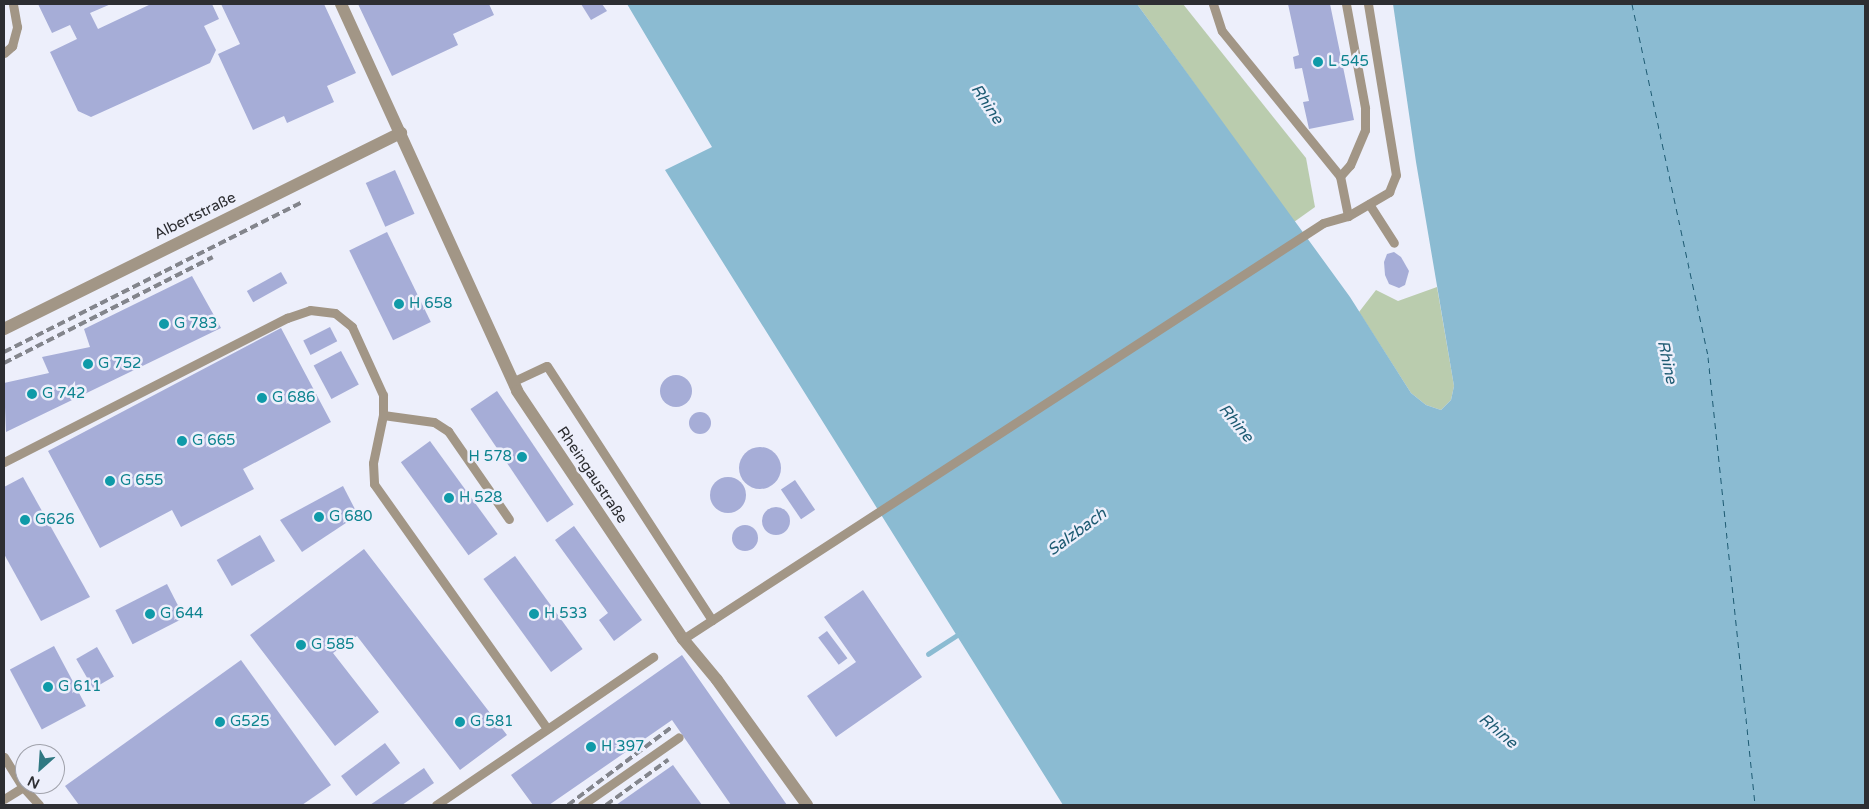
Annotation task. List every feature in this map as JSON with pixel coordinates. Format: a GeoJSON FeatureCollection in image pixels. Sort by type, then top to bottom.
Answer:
{"type":"FeatureCollection","features":[{"type":"Feature","properties":{"kind":"street","name":"Rheingaustraße"},"geometry":{"type":"LineString","coordinates":[[341,4],[512,382],[683,639],[717,680],[807,805]]}},
{"type":"Feature","properties":{"kind":"street","name":"Albertstraße"},"geometry":{"type":"LineString","coordinates":[[4,330],[401,133]]}},
{"type":"Feature","properties":{"kind":"lane"},"geometry":{"type":"LineString","coordinates":[[4,52],[12,46],[18,27],[14,4]]}},
{"type":"Feature","properties":{"kind":"lane"},"geometry":{"type":"LineString","coordinates":[[1213,4],[1222,31],[1340,176],[1348,216]]}},
{"type":"Feature","properties":{"kind":"lane"},"geometry":{"type":"LineString","coordinates":[[1340,176],[1355,157],[1365,130],[1365,108],[1346,4]]}},
{"type":"Feature","properties":{"kind":"lane"},"geometry":{"type":"LineString","coordinates":[[683,639],[1323,223],[1348,216],[1389,192],[1396,175],[1368,4]]}},
{"type":"Feature","properties":{"kind":"lane"},"geometry":{"type":"LineString","coordinates":[[1370,204],[1394,243]]}},
{"type":"Feature","properties":{"kind":"lane"},"geometry":{"type":"LineString","coordinates":[[4,462],[287,318],[310,310],[335,313],[352,327],[383,395],[383,414],[373,463],[374,484],[547,728]]}},
{"type":"Feature","properties":{"kind":"lane"},"geometry":{"type":"LineString","coordinates":[[512,382],[547,366],[712,620]]}},
{"type":"Feature","properties":{"kind":"lane"},"geometry":{"type":"LineString","coordinates":[[383,414],[434,422],[448,432],[509,519]]}},
{"type":"Feature","properties":{"kind":"lane"},"geometry":{"type":"LineString","coordinates":[[436,805],[653,657]]}},
{"type":"Feature","properties":{"kind":"lane"},"geometry":{"type":"LineString","coordinates":[[582,805],[679,737]]}},
{"type":"Feature","properties":{"kind":"lane"},"geometry":{"type":"LineString","coordinates":[[4,756],[15,773]]}},
{"type":"Feature","properties":{"kind":"lane"},"geometry":{"type":"LineString","coordinates":[[4,799],[15,791]]}},
{"type":"Feature","properties":{"kind":"lane"},"geometry":{"type":"LineString","coordinates":[[30,794],[39,805]]}},
{"type":"Feature","properties":{"kind":"green space"},"geometry":{"type":"Polygon","coordinates":[[[1137,4],[1183,4],[1306,158],[1315,207],[1294,222],[1137,4]]]}},
{"type":"Feature","properties":{"kind":"green space"},"geometry":{"type":"Polygon","coordinates":[[[1437,287],[1454,386],[1451,400],[1441,410],[1426,405],[1411,393],[1359,312],[1376,290],[1398,301],[1437,287]]]}},
{"type":"Feature","properties":{"kind":"water","name":"Rhine"},"geometry":{"type":"Polygon","coordinates":[[[627,4],[1137,4],[1350,297],[1411,393],[1426,405],[1441,410],[1451,400],[1454,386],[1416,162],[1393,4],[1865,4],[1865,805],[1063,805],[665,170],[712,147],[627,4]]]}},
{"type":"Feature","properties":{"kind":"building"},"geometry":{"type":"Polygon","coordinates":[[[38,4],[111,4],[90,13],[98,29],[151,4],[212,4],[219,19],[204,26],[216,50],[210,63],[91,117],[78,111],[50,52],[77,39],[70,25],[52,33],[38,4]]]}},
{"type":"Feature","properties":{"kind":"building"},"geometry":{"type":"Polygon","coordinates":[[[221,4],[324,4],[356,73],[327,86],[334,102],[287,123],[284,116],[253,130],[218,54],[240,44],[221,4]]]}},
{"type":"Feature","properties":{"kind":"building"},"geometry":{"type":"Polygon","coordinates":[[[358,4],[489,4],[494,15],[453,34],[458,45],[392,76],[358,4]]]}},
{"type":"Feature","properties":{"kind":"building"},"geometry":{"type":"Polygon","coordinates":[[[581,4],[602,4],[607,11],[591,20],[581,4]]]}},
{"type":"Feature","properties":{"kind":"building","name":"L 545"},"geometry":{"type":"Polygon","coordinates":[[[1288,4],[1330,4],[1354,120],[1309,129],[1303,102],[1309,101],[1302,68],[1295,69],[1293,57],[1299,55],[1288,4]]]}},
{"type":"Feature","properties":{"kind":"building"},"geometry":{"type":"Polygon","coordinates":[[[395,170],[415,214],[385,227],[366,183],[395,170]]]}},
{"type":"Feature","properties":{"kind":"building"},"geometry":{"type":"Polygon","coordinates":[[[387,232],[431,322],[393,340],[349,250],[387,232]]]}},
{"type":"Feature","properties":{"kind":"building"},"geometry":{"type":"Polygon","coordinates":[[[1394,252],[1401,257],[1409,271],[1405,285],[1399,288],[1389,284],[1385,275],[1384,262],[1387,254],[1394,252]]]}},
{"type":"Feature","properties":{"kind":"building"},"geometry":{"type":"Polygon","coordinates":[[[281,272],[287,283],[253,302],[247,291],[281,272]]]}},
{"type":"Feature","properties":{"kind":"building"},"geometry":{"type":"Polygon","coordinates":[[[192,276],[221,328],[6,432],[4,383],[49,373],[42,357],[90,347],[84,329],[192,276]]]}},
{"type":"Feature","properties":{"kind":"building"},"geometry":{"type":"Polygon","coordinates":[[[330,327],[337,341],[311,355],[303,341],[330,327]]]}},
{"type":"Feature","properties":{"kind":"building"},"geometry":{"type":"Polygon","coordinates":[[[281,328],[331,422],[243,469],[254,489],[181,527],[172,510],[100,548],[48,451],[281,328]]]}},
{"type":"Feature","properties":{"kind":"building"},"geometry":{"type":"Polygon","coordinates":[[[341,351],[359,385],[331,399],[314,366],[341,351]]]}},
{"type":"Feature","properties":{"kind":"building"},"geometry":{"type":"Polygon","coordinates":[[[676,375],[682,376],[687,380],[691,385],[691,397],[687,402],[682,406],[676,407],[670,406],[665,402],[661,397],[660,391],[661,385],[665,380],[670,376],[676,375]]]}},
{"type":"Feature","properties":{"kind":"building","name":"H 578"},"geometry":{"type":"Polygon","coordinates":[[[497,391],[574,505],[547,522],[470,409],[497,391]]]}},
{"type":"Feature","properties":{"kind":"building"},"geometry":{"type":"Polygon","coordinates":[[[700,412],[710,419],[711,423],[704,433],[700,434],[690,427],[689,423],[696,413],[700,412]]]}},
{"type":"Feature","properties":{"kind":"building","name":"H 528"},"geometry":{"type":"Polygon","coordinates":[[[430,441],[498,534],[468,555],[401,462],[430,441]]]}},
{"type":"Feature","properties":{"kind":"building"},"geometry":{"type":"Polygon","coordinates":[[[756,447],[764,447],[775,453],[781,468],[775,483],[764,489],[756,489],[745,483],[739,472],[739,464],[745,453],[756,447]]]}},
{"type":"Feature","properties":{"kind":"building","name":"G626"},"geometry":{"type":"Polygon","coordinates":[[[23,477],[90,597],[41,621],[4,554],[4,487],[23,477]]]}},
{"type":"Feature","properties":{"kind":"building"},"geometry":{"type":"Polygon","coordinates":[[[728,477],[741,482],[746,495],[741,508],[728,513],[715,508],[710,495],[715,482],[728,477]]]}},
{"type":"Feature","properties":{"kind":"building"},"geometry":{"type":"Polygon","coordinates":[[[795,480],[815,510],[801,519],[781,490],[795,480]]]}},
{"type":"Feature","properties":{"kind":"building","name":"G 680"},"geometry":{"type":"Polygon","coordinates":[[[343,486],[358,515],[302,552],[280,520],[343,486]]]}},
{"type":"Feature","properties":{"kind":"building"},"geometry":{"type":"Polygon","coordinates":[[[776,507],[786,511],[790,521],[786,531],[776,535],[766,531],[762,521],[766,511],[776,507]]]}},
{"type":"Feature","properties":{"kind":"building"},"geometry":{"type":"Polygon","coordinates":[[[745,525],[755,528],[758,538],[755,548],[745,551],[735,548],[732,538],[735,528],[745,525]]]}},
{"type":"Feature","properties":{"kind":"building"},"geometry":{"type":"Polygon","coordinates":[[[574,526],[642,620],[614,641],[599,620],[608,613],[555,540],[574,526]]]}},
{"type":"Feature","properties":{"kind":"building"},"geometry":{"type":"Polygon","coordinates":[[[260,535],[275,561],[232,586],[217,560],[260,535]]]}},
{"type":"Feature","properties":{"kind":"building","name":"G 585"},"geometry":{"type":"Polygon","coordinates":[[[364,549],[507,735],[460,770],[357,636],[333,653],[379,712],[335,746],[250,635],[364,549]]]}},
{"type":"Feature","properties":{"kind":"building","name":"H 533"},"geometry":{"type":"Polygon","coordinates":[[[515,556],[583,649],[551,672],[483,579],[515,556]]]}},
{"type":"Feature","properties":{"kind":"building","name":"G 644"},"geometry":{"type":"Polygon","coordinates":[[[167,584],[184,618],[133,644],[115,610],[167,584]]]}},
{"type":"Feature","properties":{"kind":"building"},"geometry":{"type":"Polygon","coordinates":[[[863,590],[922,677],[836,737],[807,696],[856,662],[824,617],[863,590]]]}},
{"type":"Feature","properties":{"kind":"building"},"geometry":{"type":"Polygon","coordinates":[[[827,631],[847,658],[839,665],[818,638],[827,631]]]}},
{"type":"Feature","properties":{"kind":"building","name":"G 611"},"geometry":{"type":"Polygon","coordinates":[[[54,646],[86,706],[42,730],[10,669],[54,646]]]}},
{"type":"Feature","properties":{"kind":"building"},"geometry":{"type":"Polygon","coordinates":[[[97,647],[114,676],[93,688],[76,659],[97,647]]]}},
{"type":"Feature","properties":{"kind":"building","name":"H 397"},"geometry":{"type":"Polygon","coordinates":[[[682,655],[787,805],[731,805],[672,720],[549,805],[533,805],[511,775],[682,655]]]}},
{"type":"Feature","properties":{"kind":"building","name":"G525"},"geometry":{"type":"Polygon","coordinates":[[[241,660],[331,785],[302,805],[79,805],[65,786],[241,660]]]}},
{"type":"Feature","properties":{"kind":"building"},"geometry":{"type":"Polygon","coordinates":[[[385,743],[400,763],[356,796],[341,776],[385,743]]]}},
{"type":"Feature","properties":{"kind":"building"},"geometry":{"type":"Polygon","coordinates":[[[673,765],[702,805],[616,805],[673,765]]]}},
{"type":"Feature","properties":{"kind":"building"},"geometry":{"type":"Polygon","coordinates":[[[424,768],[434,783],[402,805],[370,805],[424,768]]]}},
{"type":"Feature","properties":{"kind":"waterway","name":"Salzbach"},"geometry":{"type":"LineString","coordinates":[[928,654],[960,633]]}},
{"type":"Feature","properties":{"kind":"ferry route"},"geometry":{"type":"LineString","coordinates":[[1632,4],[1708,357],[1755,805]]}},
{"type":"Feature","properties":{"kind":"railway"},"geometry":{"type":"LineString","coordinates":[[4,352],[302,202]]}},
{"type":"Feature","properties":{"kind":"railway"},"geometry":{"type":"LineString","coordinates":[[4,363],[213,257]]}},
{"type":"Feature","properties":{"kind":"railway"},"geometry":{"type":"LineString","coordinates":[[568,805],[672,727]]}},
{"type":"Feature","properties":{"kind":"railway"},"geometry":{"type":"LineString","coordinates":[[606,805],[668,760]]}},
{"type":"Feature","properties":{"kind":"place","name":"L 545"},"geometry":{"type":"Point","coordinates":[1318,62]}},
{"type":"Feature","properties":{"kind":"place","name":"H 658"},"geometry":{"type":"Point","coordinates":[399,304]}},
{"type":"Feature","properties":{"kind":"place","name":"G 783"},"geometry":{"type":"Point","coordinates":[164,324]}},
{"type":"Feature","properties":{"kind":"place","name":"G 752"},"geometry":{"type":"Point","coordinates":[88,364]}},
{"type":"Feature","properties":{"kind":"place","name":"G 742"},"geometry":{"type":"Point","coordinates":[32,394]}},
{"type":"Feature","properties":{"kind":"place","name":"G 686"},"geometry":{"type":"Point","coordinates":[262,398]}},
{"type":"Feature","properties":{"kind":"place","name":"G 665"},"geometry":{"type":"Point","coordinates":[182,441]}},
{"type":"Feature","properties":{"kind":"place","name":"H 578"},"geometry":{"type":"Point","coordinates":[522,457]}},
{"type":"Feature","properties":{"kind":"place","name":"G 655"},"geometry":{"type":"Point","coordinates":[110,481]}},
{"type":"Feature","properties":{"kind":"place","name":"H 528"},"geometry":{"type":"Point","coordinates":[449,498]}},
{"type":"Feature","properties":{"kind":"place","name":"G 680"},"geometry":{"type":"Point","coordinates":[319,517]}},
{"type":"Feature","properties":{"kind":"place","name":"G626"},"geometry":{"type":"Point","coordinates":[25,520]}},
{"type":"Feature","properties":{"kind":"place","name":"G 644"},"geometry":{"type":"Point","coordinates":[150,614]}},
{"type":"Feature","properties":{"kind":"place","name":"H 533"},"geometry":{"type":"Point","coordinates":[534,614]}},
{"type":"Feature","properties":{"kind":"place","name":"G 585"},"geometry":{"type":"Point","coordinates":[301,645]}},
{"type":"Feature","properties":{"kind":"place","name":"G 611"},"geometry":{"type":"Point","coordinates":[48,687]}},
{"type":"Feature","properties":{"kind":"place","name":"G525"},"geometry":{"type":"Point","coordinates":[220,722]}},
{"type":"Feature","properties":{"kind":"place","name":"G 581"},"geometry":{"type":"Point","coordinates":[460,722]}},
{"type":"Feature","properties":{"kind":"place","name":"H 397"},"geometry":{"type":"Point","coordinates":[591,747]}}]}
